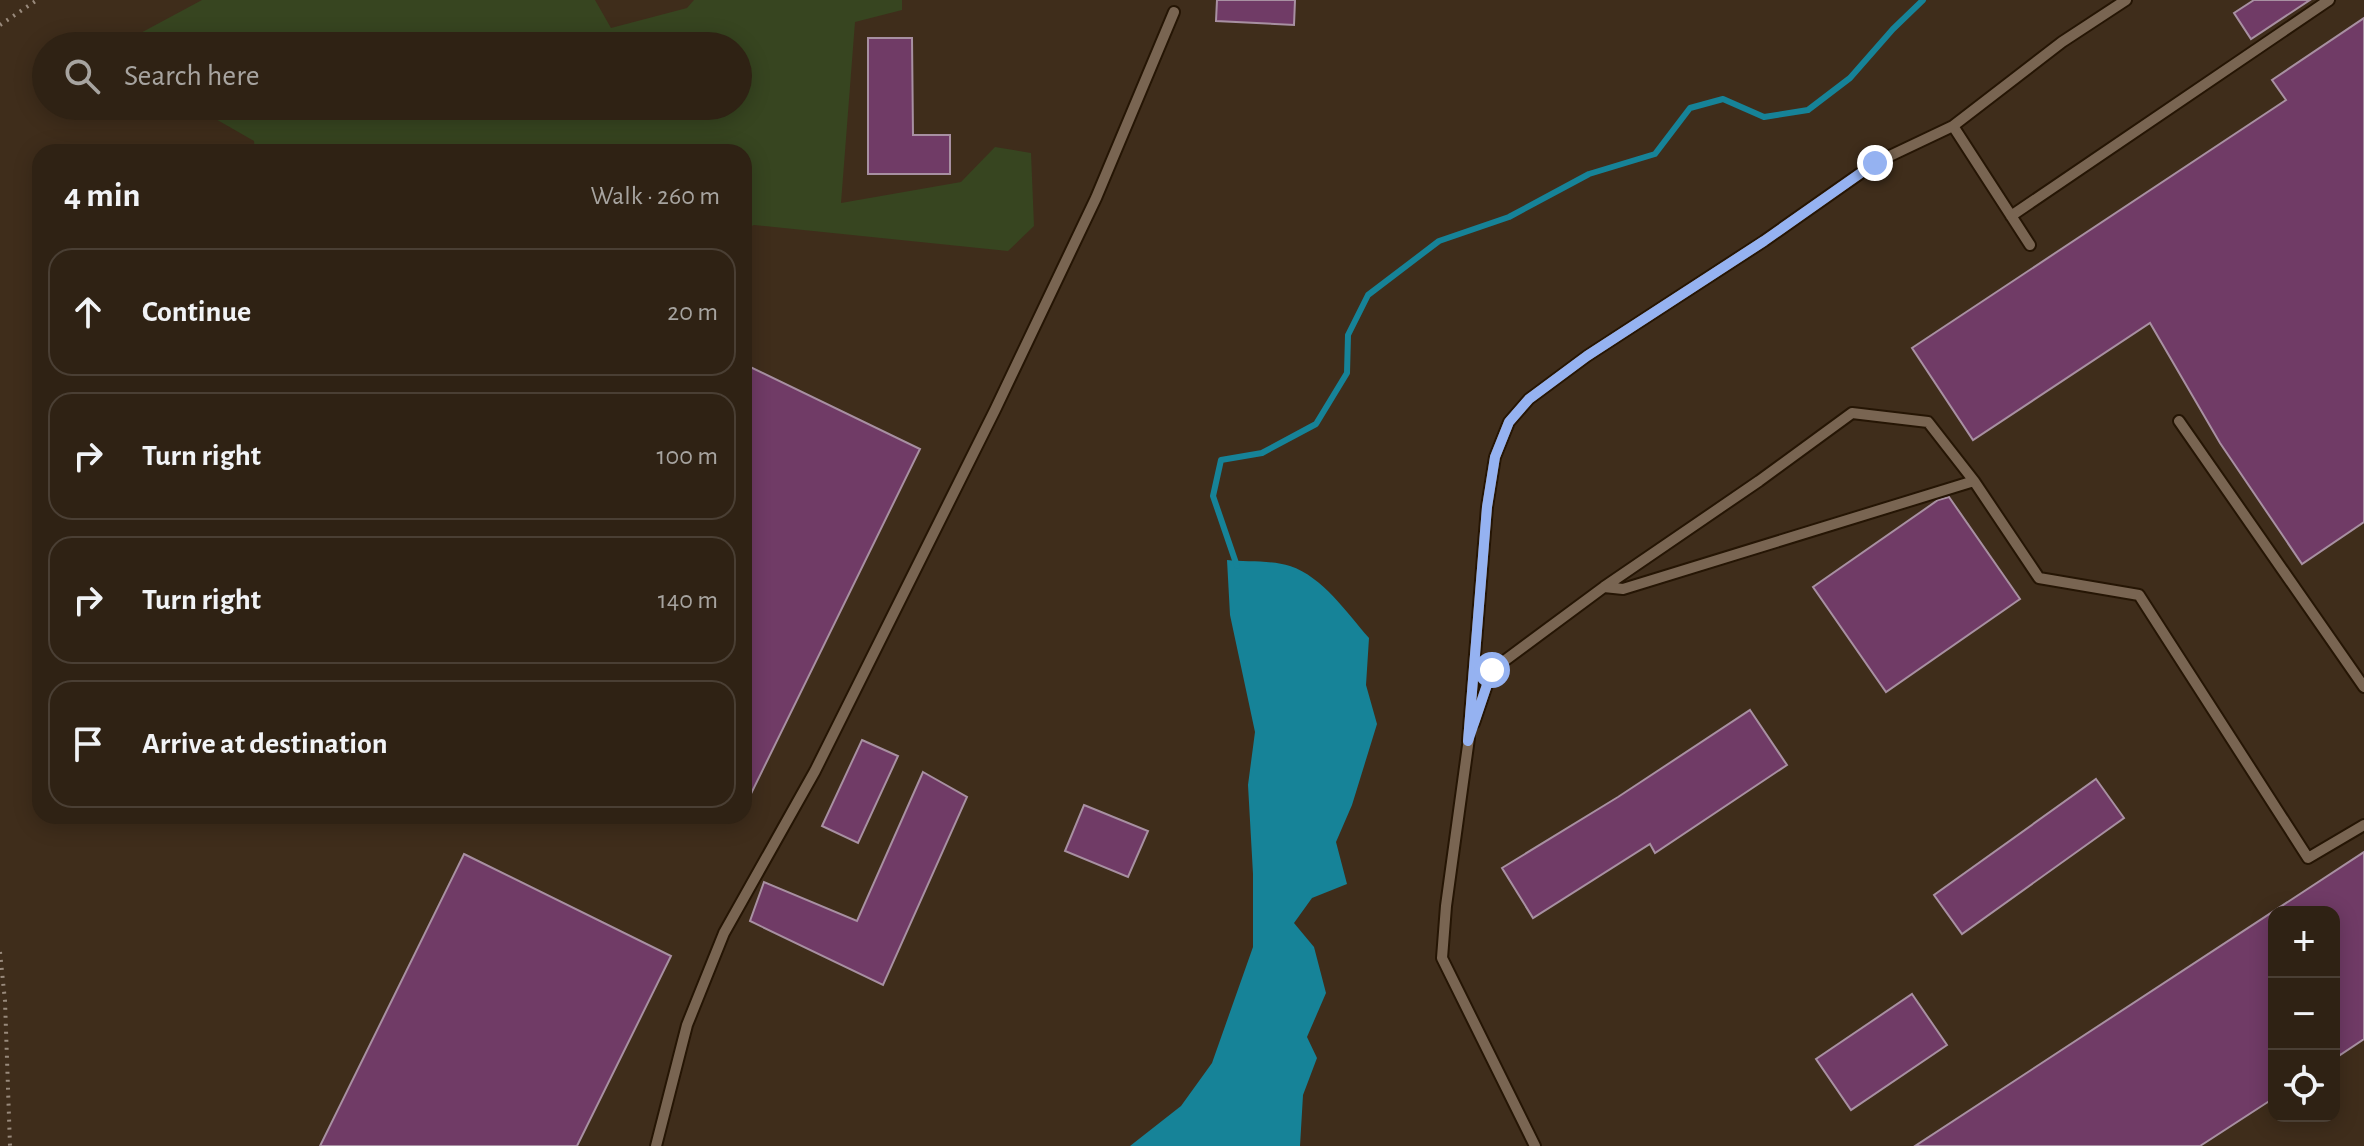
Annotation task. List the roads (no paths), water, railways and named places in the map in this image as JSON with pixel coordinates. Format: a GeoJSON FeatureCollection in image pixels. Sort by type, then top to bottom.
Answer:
{"type":"FeatureCollection","features":[{"type":"Feature","properties":{"kind":"lane"},"geometry":{"type":"LineString","coordinates":[[1535,1146],[1442,958],[1468,741],[1487,507],[1495,457],[1509,422],[1529,399],[1587,356],[1764,241],[1875,163],[1953,126],[2062,42],[2126,0]]}},
{"type":"Feature","properties":{"kind":"lane"},"geometry":{"type":"LineString","coordinates":[[2011,216],[2329,0]]}},
{"type":"Feature","properties":{"kind":"lane"},"geometry":{"type":"LineString","coordinates":[[656,1146],[687,1025],[724,933],[815,771],[995,410],[1096,198],[1174,12]]}},
{"type":"Feature","properties":{"kind":"lane"},"geometry":{"type":"LineString","coordinates":[[1953,126],[2030,245]]}},
{"type":"Feature","properties":{"kind":"lane"},"geometry":{"type":"LineString","coordinates":[[1468,741],[1492,670],[1604,587],[1852,413],[1928,422],[1974,481],[2039,578],[2139,595],[2308,858],[2364,825]]}},
{"type":"Feature","properties":{"kind":"lane"},"geometry":{"type":"LineString","coordinates":[[2179,421],[2364,687]]}},
{"type":"Feature","properties":{"kind":"lane"},"geometry":{"type":"LineString","coordinates":[[1604,587],[1623,589],[1974,481]]}},
{"type":"Feature","properties":{"kind":"water"},"geometry":{"type":"Polygon","coordinates":[[[1227,560],[1290,566],[1313,578],[1334,597],[1369,638],[1366,685],[1377,724],[1352,805],[1336,842],[1347,884],[1312,898],[1294,923],[1314,947],[1326,993],[1307,1037],[1317,1058],[1303,1095],[1300,1146],[1130,1146],[1181,1106],[1212,1063],[1253,947],[1248,785],[1255,732],[1230,615],[1227,560]]]}},
{"type":"Feature","properties":{"kind":"waterway"},"geometry":{"type":"LineString","coordinates":[[1237,566],[1213,496],[1221,460],[1262,453],[1316,424],[1347,373],[1348,335],[1368,295],[1439,241],[1509,217],[1589,174],[1655,154],[1690,108],[1723,99],[1764,117],[1808,110],[1850,78],[1923,0]]}}]}
